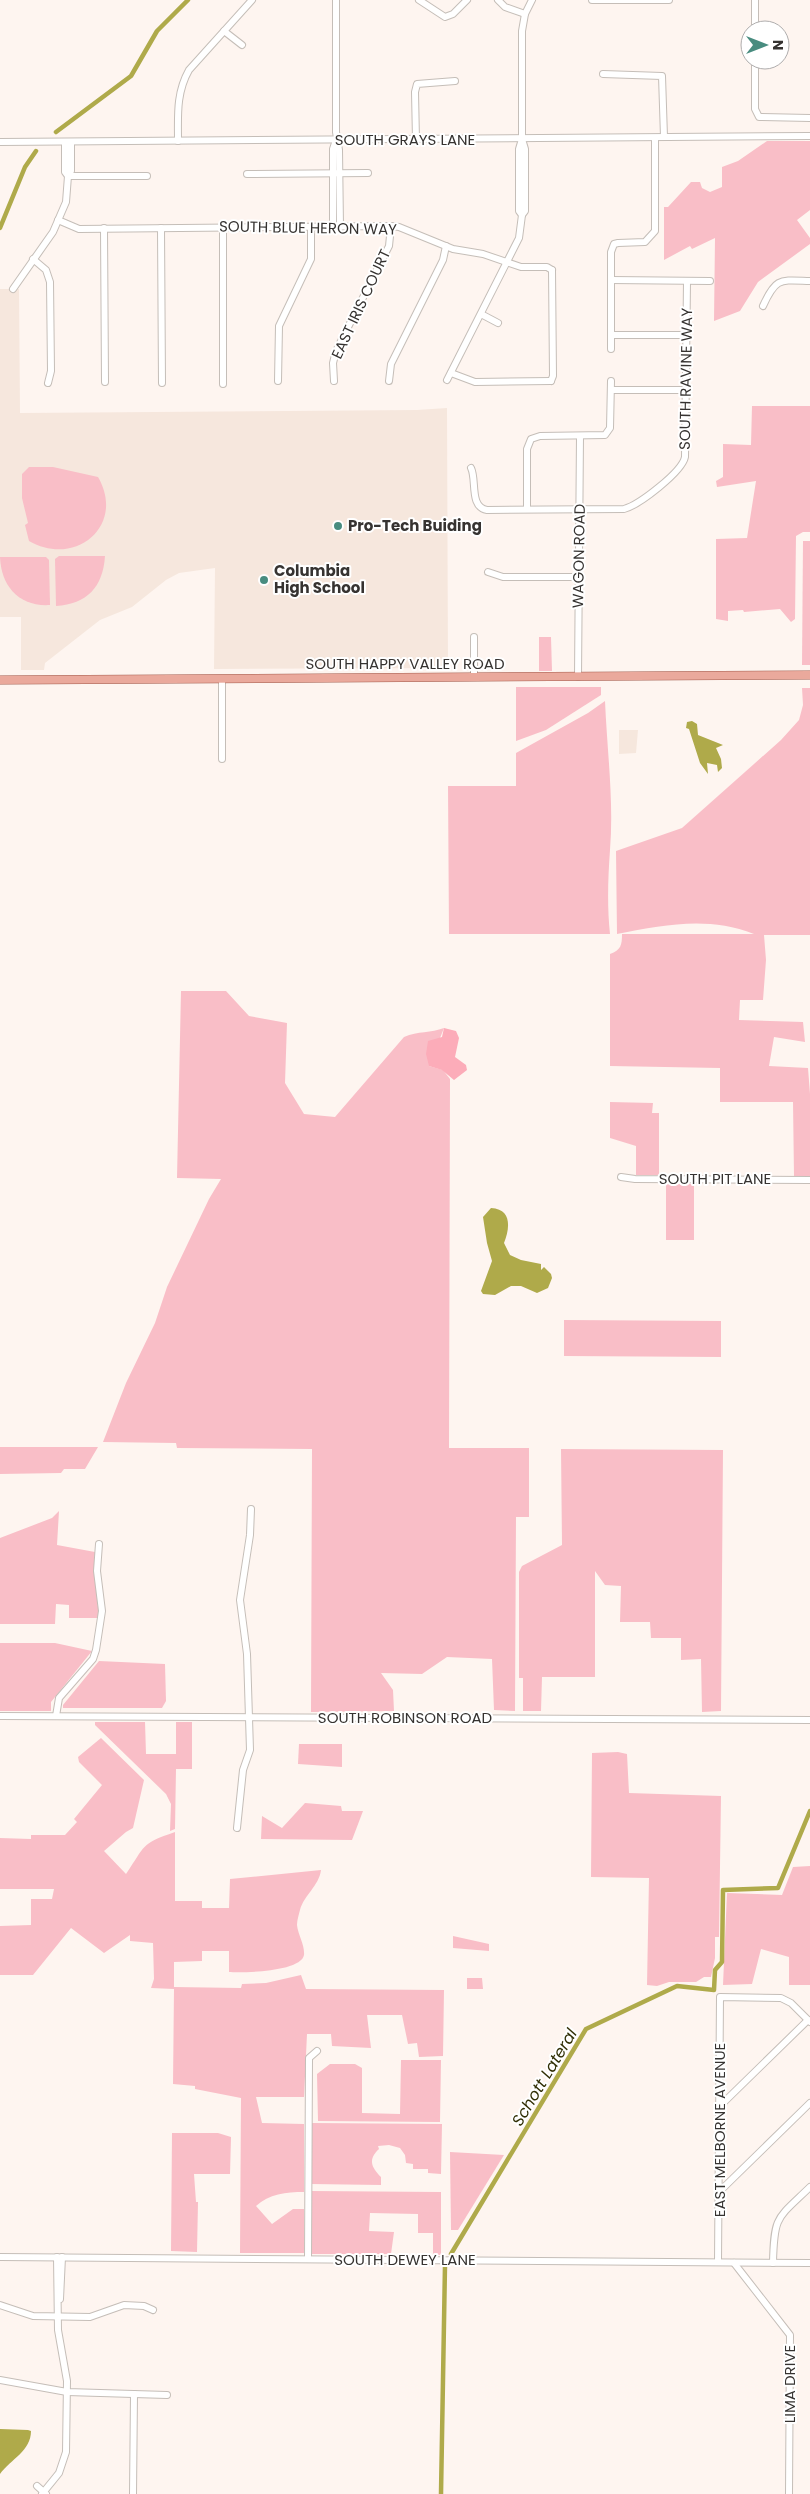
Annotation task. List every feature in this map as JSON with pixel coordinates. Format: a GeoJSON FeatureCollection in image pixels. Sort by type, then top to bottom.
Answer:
{"type":"FeatureCollection","features":[{"type":"Feature","properties":{"kind":"main road","name":"SOUTH HAPPY VALLEY ROAD"},"geometry":{"type":"LineString","coordinates":[[0,680],[810,675]]}},
{"type":"Feature","properties":{"kind":"street"},"geometry":{"type":"LineString","coordinates":[[178,141],[178,100],[189,70],[252,0]]}},
{"type":"Feature","properties":{"kind":"street"},"geometry":{"type":"LineString","coordinates":[[336,0],[336,140],[333,149],[336,174],[336,227]]}},
{"type":"Feature","properties":{"kind":"street"},"geometry":{"type":"LineString","coordinates":[[419,0],[445,17],[453,14],[467,0]]}},
{"type":"Feature","properties":{"kind":"street"},"geometry":{"type":"LineString","coordinates":[[498,0],[505,6],[524,14]]}},
{"type":"Feature","properties":{"kind":"street"},"geometry":{"type":"LineString","coordinates":[[447,380],[519,238],[522,215],[519,211],[519,149],[522,139],[522,31],[524,14],[532,0]]}},
{"type":"Feature","properties":{"kind":"street"},"geometry":{"type":"LineString","coordinates":[[596,0],[669,0]]}},
{"type":"Feature","properties":{"kind":"street"},"geometry":{"type":"LineString","coordinates":[[755,0],[755,20]]}},
{"type":"Feature","properties":{"kind":"street"},"geometry":{"type":"LineString","coordinates":[[224,31],[242,45]]}},
{"type":"Feature","properties":{"kind":"street"},"geometry":{"type":"LineString","coordinates":[[755,70],[755,109],[759,117],[810,118]]}},
{"type":"Feature","properties":{"kind":"street"},"geometry":{"type":"LineString","coordinates":[[603,74],[662,76],[664,138]]}},
{"type":"Feature","properties":{"kind":"street"},"geometry":{"type":"LineString","coordinates":[[416,140],[417,84],[455,81]]}},
{"type":"Feature","properties":{"kind":"street","name":"SOUTH GRAYS LANE"},"geometry":{"type":"LineString","coordinates":[[0,142],[810,136]]}},
{"type":"Feature","properties":{"kind":"street"},"geometry":{"type":"LineString","coordinates":[[611,349],[610,252],[614,244],[645,242],[655,231],[655,138]]}},
{"type":"Feature","properties":{"kind":"street"},"geometry":{"type":"LineString","coordinates":[[13,289],[58,220],[68,196],[68,176],[65,172],[68,142]]}},
{"type":"Feature","properties":{"kind":"street"},"geometry":{"type":"LineString","coordinates":[[247,174],[368,173]]}},
{"type":"Feature","properties":{"kind":"street"},"geometry":{"type":"LineString","coordinates":[[68,176],[147,176]]}},
{"type":"Feature","properties":{"kind":"street","name":"SOUTH BLUE HERON WAY"},"geometry":{"type":"LineString","coordinates":[[58,220],[79,229],[391,226],[453,249],[483,254],[522,268],[555,267],[553,383],[475,382],[451,373]]}},
{"type":"Feature","properties":{"kind":"street","name":"EAST IRIS COURT"},"geometry":{"type":"LineString","coordinates":[[334,381],[333,363],[336,351],[389,246],[391,226]]}},
{"type":"Feature","properties":{"kind":"street"},"geometry":{"type":"LineString","coordinates":[[278,381],[279,326],[311,258],[311,227]]}},
{"type":"Feature","properties":{"kind":"street"},"geometry":{"type":"LineString","coordinates":[[104,228],[105,382]]}},
{"type":"Feature","properties":{"kind":"street"},"geometry":{"type":"LineString","coordinates":[[162,228],[162,382]]}},
{"type":"Feature","properties":{"kind":"street"},"geometry":{"type":"LineString","coordinates":[[223,228],[223,384]]}},
{"type":"Feature","properties":{"kind":"street"},"geometry":{"type":"LineString","coordinates":[[389,381],[392,364],[443,260],[446,246]]}},
{"type":"Feature","properties":{"kind":"street"},"geometry":{"type":"LineString","coordinates":[[33,259],[46,270],[50,282],[51,372],[48,383]]}},
{"type":"Feature","properties":{"kind":"street"},"geometry":{"type":"LineString","coordinates":[[611,280],[710,281]]}},
{"type":"Feature","properties":{"kind":"street"},"geometry":{"type":"LineString","coordinates":[[763,306],[776,282],[782,280],[810,281]]}},
{"type":"Feature","properties":{"kind":"street","name":"SOUTH RAVINE WAY"},"geometry":{"type":"LineString","coordinates":[[471,468],[475,478],[478,506],[487,510],[629,508],[681,468],[685,457],[687,281]]}},
{"type":"Feature","properties":{"kind":"street"},"geometry":{"type":"LineString","coordinates":[[481,314],[498,323]]}},
{"type":"Feature","properties":{"kind":"street"},"geometry":{"type":"LineString","coordinates":[[611,335],[687,335]]}},
{"type":"Feature","properties":{"kind":"street"},"geometry":{"type":"LineString","coordinates":[[527,509],[527,449],[531,439],[540,436],[600,436],[609,432],[611,381]]}},
{"type":"Feature","properties":{"kind":"street"},"geometry":{"type":"LineString","coordinates":[[611,390],[687,390]]}},
{"type":"Feature","properties":{"kind":"street","name":"WAGON ROAD"},"geometry":{"type":"LineString","coordinates":[[578,677],[580,436]]}},
{"type":"Feature","properties":{"kind":"street"},"geometry":{"type":"LineString","coordinates":[[488,572],[503,577],[579,577]]}},
{"type":"Feature","properties":{"kind":"street"},"geometry":{"type":"LineString","coordinates":[[474,638],[474,677]]}},
{"type":"Feature","properties":{"kind":"street"},"geometry":{"type":"LineString","coordinates":[[222,679],[222,759]]}},
{"type":"Feature","properties":{"kind":"street","name":"SOUTH PIT LANE"},"geometry":{"type":"LineString","coordinates":[[621,1177],[642,1179],[810,1180]]}},
{"type":"Feature","properties":{"kind":"street"},"geometry":{"type":"LineString","coordinates":[[236,1828],[243,1770],[250,1750],[247,1654],[240,1600],[250,1535],[251,1509]]}},
{"type":"Feature","properties":{"kind":"street"},"geometry":{"type":"LineString","coordinates":[[56,1716],[60,1698],[92,1659],[96,1650],[102,1618],[97,1571],[99,1544]]}},
{"type":"Feature","properties":{"kind":"street","name":"SOUTH ROBINSON ROAD"},"geometry":{"type":"LineString","coordinates":[[0,1716],[810,1720]]}},
{"type":"Feature","properties":{"kind":"street","name":"EAST MELBORNE AVENUE"},"geometry":{"type":"LineString","coordinates":[[718,2262],[720,1997],[781,1998],[791,2004],[809,2021]]}},
{"type":"Feature","properties":{"kind":"street"},"geometry":{"type":"LineString","coordinates":[[720,2106],[809,2021]]}},
{"type":"Feature","properties":{"kind":"street"},"geometry":{"type":"LineString","coordinates":[[308,2259],[309,2058],[317,2051]]}},
{"type":"Feature","properties":{"kind":"street"},"geometry":{"type":"LineString","coordinates":[[720,2192],[810,2103]]}},
{"type":"Feature","properties":{"kind":"street"},"geometry":{"type":"LineString","coordinates":[[773,2263],[774,2233],[778,2219],[810,2186]]}},
{"type":"Feature","properties":{"kind":"street","name":"SOUTH DEWEY LANE"},"geometry":{"type":"LineString","coordinates":[[0,2257],[810,2263]]}},
{"type":"Feature","properties":{"kind":"street"},"geometry":{"type":"LineString","coordinates":[[37,2486],[44,2493],[59,2473],[64,2463],[66,2452],[67,2392],[66,2369],[59,2343],[58,2316],[62,2289],[59,2257]]}},
{"type":"Feature","properties":{"kind":"street","name":"LIMA DRIVE"},"geometry":{"type":"LineString","coordinates":[[734,2262],[790,2335],[789,2494]]}},
{"type":"Feature","properties":{"kind":"street"},"geometry":{"type":"LineString","coordinates":[[0,2305],[33,2316],[90,2316],[124,2305],[144,2306],[153,2310]]}},
{"type":"Feature","properties":{"kind":"street"},"geometry":{"type":"LineString","coordinates":[[0,2380],[67,2392],[167,2395]]}},
{"type":"Feature","properties":{"kind":"street"},"geometry":{"type":"LineString","coordinates":[[133,2494],[134,2394]]}},
{"type":"Feature","properties":{"kind":"shaded area"},"geometry":{"type":"Polygon","coordinates":[[[767,141],[810,141],[810,210],[797,220],[810,238],[810,244],[758,282],[740,311],[714,321],[715,238],[692,249],[690,246],[664,260],[664,207],[668,207],[691,182],[700,182],[702,188],[710,192],[722,187],[722,167],[738,161],[767,141]]]}},
{"type":"Feature","properties":{"kind":"shaded area"},"geometry":{"type":"Polygon","coordinates":[[[0,289],[19,289],[20,413],[417,410],[447,408],[448,668],[214,669],[215,568],[179,573],[166,580],[132,607],[100,620],[45,663],[44,670],[21,670],[21,617],[0,617],[0,289]]]}},
{"type":"Feature","properties":{"kind":"shaded area"},"geometry":{"type":"Polygon","coordinates":[[[752,406],[810,406],[810,532],[803,532],[796,536],[795,619],[791,622],[780,609],[744,612],[743,610],[728,611],[728,621],[716,619],[716,539],[747,538],[756,481],[717,487],[716,481],[723,477],[723,444],[751,445],[752,406]]]}},
{"type":"Feature","properties":{"kind":"shaded area"},"geometry":{"type":"Polygon","coordinates":[[[29,467],[53,467],[98,477],[105,495],[106,511],[101,525],[92,537],[79,545],[64,549],[47,548],[29,541],[25,525],[28,523],[22,498],[22,474],[29,467]]]}},
{"type":"Feature","properties":{"kind":"shaded area"},"geometry":{"type":"Polygon","coordinates":[[[803,541],[810,541],[810,665],[802,665],[803,541]]]}},
{"type":"Feature","properties":{"kind":"shaded area"},"geometry":{"type":"Polygon","coordinates":[[[59,556],[105,556],[101,577],[91,592],[76,602],[56,606],[55,559],[59,556]]]}},
{"type":"Feature","properties":{"kind":"shaded area"},"geometry":{"type":"Polygon","coordinates":[[[0,557],[46,557],[49,560],[50,605],[39,605],[29,602],[14,593],[4,577],[0,557]]]}},
{"type":"Feature","properties":{"kind":"shaded area"},"geometry":{"type":"Polygon","coordinates":[[[539,637],[551,637],[552,671],[539,671],[539,637]]]}},
{"type":"Feature","properties":{"kind":"shaded area"},"geometry":{"type":"Polygon","coordinates":[[[516,687],[601,687],[601,695],[546,730],[516,741],[516,687]]]}},
{"type":"Feature","properties":{"kind":"shaded area"},"geometry":{"type":"Polygon","coordinates":[[[802,688],[810,688],[810,935],[764,935],[766,960],[763,1000],[740,1000],[739,1020],[803,1022],[805,1042],[774,1037],[769,1066],[808,1068],[810,1094],[810,1176],[794,1176],[793,1102],[720,1102],[720,1068],[610,1066],[610,954],[617,951],[620,947],[622,934],[754,934],[720,925],[686,924],[617,934],[616,851],[682,828],[781,740],[799,720],[803,705],[802,688]]]}},
{"type":"Feature","properties":{"kind":"shaded area"},"geometry":{"type":"Polygon","coordinates":[[[605,701],[611,813],[608,892],[610,934],[449,934],[448,786],[516,786],[516,753],[588,713],[605,701]]]}},
{"type":"Feature","properties":{"kind":"shaded area"},"geometry":{"type":"Polygon","coordinates":[[[692,721],[697,724],[698,735],[723,745],[716,748],[721,759],[722,768],[718,772],[717,765],[707,763],[708,774],[700,763],[689,729],[686,728],[687,722],[692,721]]]}},
{"type":"Feature","properties":{"kind":"shaded area"},"geometry":{"type":"Polygon","coordinates":[[[619,730],[638,730],[636,753],[619,754],[619,730]]]}},
{"type":"Feature","properties":{"kind":"shaded area"},"geometry":{"type":"Polygon","coordinates":[[[181,991],[226,991],[249,1016],[287,1023],[285,1083],[304,1114],[335,1117],[404,1037],[444,1028],[429,1066],[443,1070],[450,1079],[449,1448],[529,1448],[529,1517],[516,1517],[515,1711],[494,1710],[492,1659],[447,1657],[422,1674],[381,1673],[393,1690],[394,1711],[311,1712],[312,1449],[177,1448],[176,1443],[103,1442],[126,1383],[155,1323],[167,1287],[209,1199],[221,1179],[177,1178],[181,991]]]}},
{"type":"Feature","properties":{"kind":"shaded area"},"geometry":{"type":"Polygon","coordinates":[[[444,1028],[456,1031],[459,1038],[455,1057],[466,1065],[467,1070],[454,1080],[442,1070],[429,1066],[426,1054],[428,1041],[442,1037],[444,1028]]]}},
{"type":"Feature","properties":{"kind":"shaded area"},"geometry":{"type":"Polygon","coordinates":[[[610,1102],[653,1103],[652,1113],[659,1113],[659,1175],[636,1175],[636,1146],[610,1138],[610,1102]]]}},
{"type":"Feature","properties":{"kind":"shaded area"},"geometry":{"type":"Polygon","coordinates":[[[666,1184],[694,1184],[694,1240],[666,1240],[666,1184]]]}},
{"type":"Feature","properties":{"kind":"shaded area"},"geometry":{"type":"Polygon","coordinates":[[[491,1208],[503,1212],[508,1220],[504,1243],[510,1255],[521,1260],[541,1264],[541,1270],[544,1267],[551,1274],[552,1278],[548,1288],[537,1293],[521,1286],[511,1286],[495,1295],[483,1294],[481,1291],[492,1261],[483,1217],[491,1208]]]}},
{"type":"Feature","properties":{"kind":"shaded area"},"geometry":{"type":"Polygon","coordinates":[[[564,1320],[721,1321],[721,1357],[564,1356],[564,1320]]]}},
{"type":"Feature","properties":{"kind":"shaded area"},"geometry":{"type":"Polygon","coordinates":[[[0,1447],[98,1447],[85,1469],[64,1469],[61,1473],[0,1474],[0,1447]]]}},
{"type":"Feature","properties":{"kind":"shaded area"},"geometry":{"type":"Polygon","coordinates":[[[561,1449],[723,1450],[721,1711],[702,1712],[701,1659],[681,1660],[681,1638],[651,1638],[650,1622],[620,1622],[621,1586],[605,1585],[595,1571],[595,1677],[542,1677],[541,1711],[523,1711],[523,1678],[519,1678],[519,1572],[522,1566],[562,1545],[561,1449]]]}},
{"type":"Feature","properties":{"kind":"shaded area"},"geometry":{"type":"Polygon","coordinates":[[[59,1511],[57,1545],[95,1552],[94,1565],[99,1618],[69,1618],[69,1605],[56,1604],[55,1624],[0,1624],[0,1538],[52,1518],[59,1511]]]}},
{"type":"Feature","properties":{"kind":"shaded area"},"geometry":{"type":"Polygon","coordinates":[[[0,1643],[55,1643],[92,1651],[51,1702],[51,1711],[0,1711],[0,1643]]]}},
{"type":"Feature","properties":{"kind":"shaded area"},"geometry":{"type":"Polygon","coordinates":[[[99,1661],[165,1664],[166,1701],[162,1708],[63,1708],[63,1705],[99,1661]]]}},
{"type":"Feature","properties":{"kind":"shaded area"},"geometry":{"type":"Polygon","coordinates":[[[95,1722],[145,1722],[146,1754],[176,1754],[176,1722],[192,1722],[192,1769],[176,1769],[175,1829],[170,1831],[171,1804],[166,1794],[95,1725],[95,1722]]]}},
{"type":"Feature","properties":{"kind":"shaded area"},"geometry":{"type":"Polygon","coordinates":[[[101,1738],[144,1780],[133,1828],[104,1851],[126,1874],[141,1851],[149,1843],[175,1832],[175,1901],[202,1901],[202,1908],[229,1908],[230,1879],[321,1870],[320,1876],[302,1905],[298,1917],[297,1925],[304,1951],[300,1961],[293,1965],[270,1970],[229,1972],[229,1951],[202,1951],[202,1961],[174,1962],[174,1987],[241,1988],[242,1984],[266,1983],[301,1975],[306,1989],[444,1990],[443,2056],[419,2057],[417,2043],[408,2044],[402,2015],[367,2015],[371,2048],[332,2046],[331,2034],[307,2034],[304,2097],[256,2097],[262,2123],[304,2124],[304,2192],[278,2194],[256,2206],[272,2224],[293,2209],[304,2209],[304,2253],[240,2253],[241,2098],[195,2089],[195,2086],[173,2084],[174,1989],[151,1988],[154,1979],[153,1943],[130,1941],[130,1935],[104,1953],[71,1928],[33,1975],[0,1975],[0,1926],[31,1925],[31,1899],[52,1899],[54,1889],[0,1889],[0,1838],[31,1839],[31,1835],[65,1835],[77,1822],[74,1819],[102,1785],[79,1762],[78,1757],[101,1738]]]}},
{"type":"Feature","properties":{"kind":"shaded area"},"geometry":{"type":"Polygon","coordinates":[[[299,1744],[342,1744],[342,1767],[298,1764],[299,1744]]]}},
{"type":"Feature","properties":{"kind":"shaded area"},"geometry":{"type":"Polygon","coordinates":[[[618,1752],[627,1754],[629,1793],[721,1796],[719,1937],[715,1937],[715,1958],[711,1977],[704,1977],[696,1982],[669,1982],[657,1986],[647,1985],[649,1878],[591,1877],[592,1753],[618,1752]]]}},
{"type":"Feature","properties":{"kind":"shaded area"},"geometry":{"type":"Polygon","coordinates":[[[305,1803],[341,1806],[342,1811],[363,1811],[352,1840],[261,1839],[262,1816],[282,1828],[305,1803]]]}},
{"type":"Feature","properties":{"kind":"shaded area"},"geometry":{"type":"Polygon","coordinates":[[[810,1866],[810,1985],[789,1985],[789,1957],[761,1949],[752,1984],[723,1985],[727,1893],[782,1895],[793,1867],[810,1866]]]}},
{"type":"Feature","properties":{"kind":"shaded area"},"geometry":{"type":"Polygon","coordinates":[[[453,1936],[489,1944],[489,1951],[453,1948],[453,1936]]]}},
{"type":"Feature","properties":{"kind":"shaded area"},"geometry":{"type":"Polygon","coordinates":[[[467,1978],[482,1978],[483,1989],[467,1989],[467,1978]]]}},
{"type":"Feature","properties":{"kind":"shaded area"},"geometry":{"type":"Polygon","coordinates":[[[401,2060],[441,2060],[440,2122],[318,2121],[317,2074],[330,2064],[355,2064],[362,2068],[362,2113],[400,2114],[401,2060]]]}},
{"type":"Feature","properties":{"kind":"shaded area"},"geometry":{"type":"Polygon","coordinates":[[[312,2123],[442,2124],[441,2174],[428,2173],[428,2169],[413,2169],[413,2164],[406,2163],[405,2155],[400,2148],[389,2145],[378,2146],[379,2149],[372,2160],[375,2170],[381,2177],[381,2185],[311,2184],[312,2123]]]}},
{"type":"Feature","properties":{"kind":"shaded area"},"geometry":{"type":"Polygon","coordinates":[[[172,2133],[218,2133],[231,2137],[230,2174],[194,2174],[196,2202],[198,2202],[197,2252],[171,2251],[172,2133]]]}},
{"type":"Feature","properties":{"kind":"shaded area"},"geometry":{"type":"Polygon","coordinates":[[[450,2152],[504,2155],[458,2230],[451,2230],[450,2152]]]}},
{"type":"Feature","properties":{"kind":"shaded area"},"geometry":{"type":"Polygon","coordinates":[[[311,2191],[441,2192],[441,2255],[433,2255],[433,2233],[418,2233],[418,2214],[370,2213],[369,2231],[394,2232],[391,2254],[311,2254],[311,2191]]]}},
{"type":"Feature","properties":{"kind":"shaded area"},"geometry":{"type":"Polygon","coordinates":[[[0,2429],[31,2431],[28,2444],[0,2474],[0,2429]]]}},
{"type":"Feature","properties":{"kind":"waterway"},"geometry":{"type":"LineString","coordinates":[[56,132],[131,76],[157,31],[188,0]]}},
{"type":"Feature","properties":{"kind":"waterway"},"geometry":{"type":"LineString","coordinates":[[0,228],[25,167],[36,151]]}},
{"type":"Feature","properties":{"kind":"waterway","name":"Schott Lateral"},"geometry":{"type":"LineString","coordinates":[[451,2254],[586,2029],[677,1986],[714,1990],[715,1970],[722,1962],[723,1890],[778,1888],[810,1811]]}},
{"type":"Feature","properties":{"kind":"waterway","name":"Schott Lateral"},"geometry":{"type":"LineString","coordinates":[[441,2494],[445,2265]]}},
{"type":"Feature","properties":{"kind":"place","name":"Pro-Tech Buiding"},"geometry":{"type":"Point","coordinates":[338,526]}},
{"type":"Feature","properties":{"kind":"place","name":"Columbia High School"},"geometry":{"type":"Point","coordinates":[264,580]}}]}
